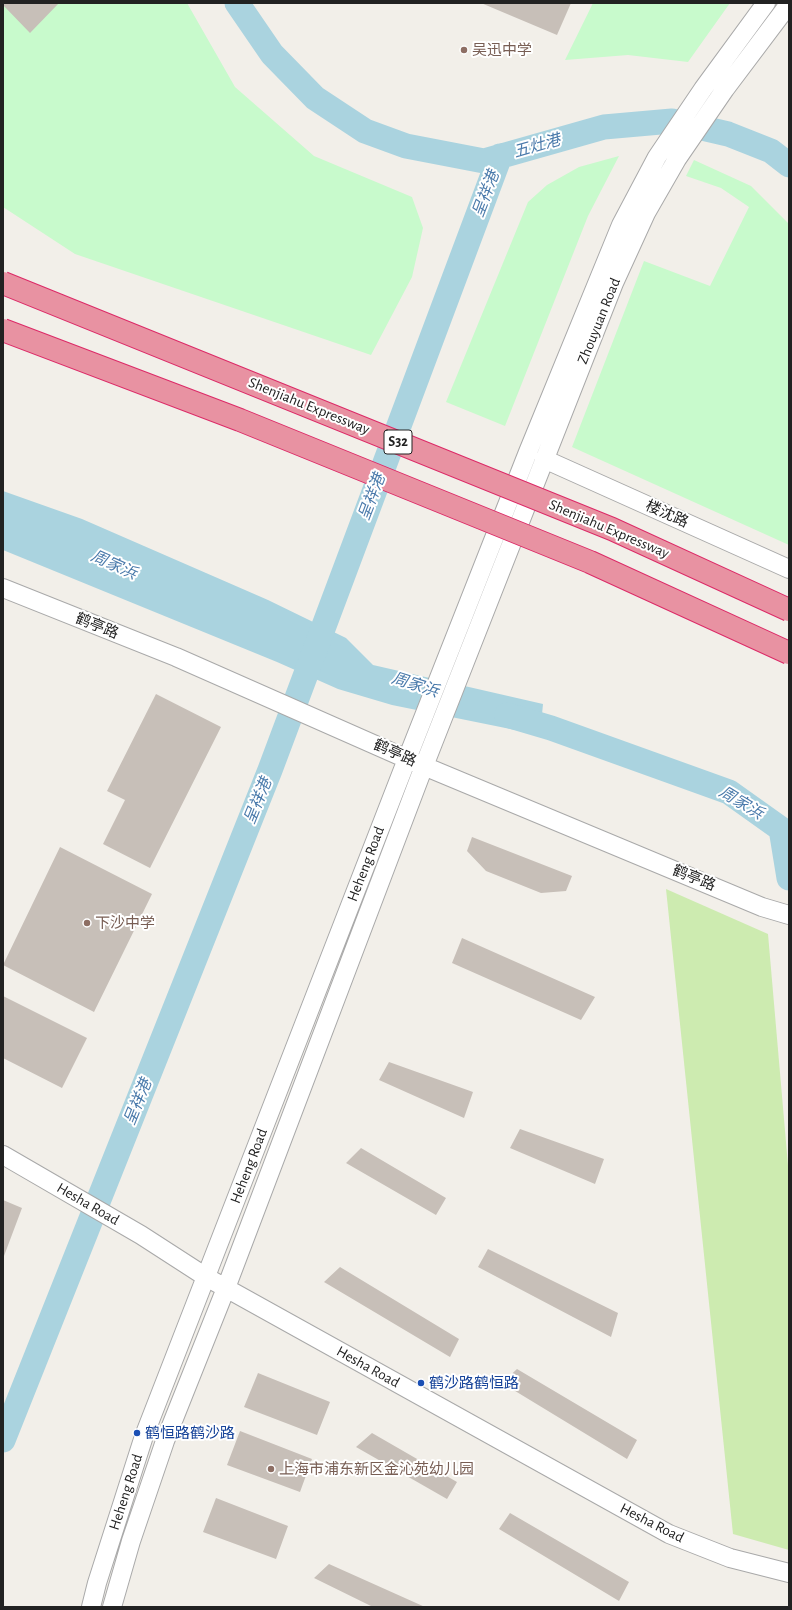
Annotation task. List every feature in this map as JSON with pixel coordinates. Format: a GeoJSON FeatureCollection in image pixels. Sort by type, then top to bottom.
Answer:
{"type":"FeatureCollection","features":[{"type":"Feature","properties":{"kind":"highway","name":"Shenjiahu Expressway"},"geometry":{"type":"LineString","coordinates":[[3,283],[612,529],[789,610]]}},
{"type":"Feature","properties":{"kind":"highway"},"geometry":{"type":"LineString","coordinates":[[3,330],[240,420],[590,562],[789,653]]}},
{"type":"Feature","properties":{"kind":"street","name":"Zhouyuan Road"},"geometry":{"type":"LineString","coordinates":[[419,730],[528,452],[621,225],[658,157],[703,88],[766,3]]}},
{"type":"Feature","properties":{"kind":"street","name":"Zhouyuan Road"},"geometry":{"type":"LineString","coordinates":[[437,735],[614,283],[646,213],[677,159],[725,89],[789,4]]}},
{"type":"Feature","properties":{"kind":"street","name":"楼沈路"},"geometry":{"type":"LineString","coordinates":[[544,459],[789,569]]}},
{"type":"Feature","properties":{"kind":"street","name":"鹤亭路"},"geometry":{"type":"LineString","coordinates":[[3,588],[176,657],[424,766],[762,907],[789,915]]}},
{"type":"Feature","properties":{"kind":"street","name":"Heheng Road"},"geometry":{"type":"LineString","coordinates":[[91,1607],[97,1583],[144,1436],[419,730]]}},
{"type":"Feature","properties":{"kind":"street","name":"Heheng Road"},"geometry":{"type":"LineString","coordinates":[[112,1607],[131,1541],[165,1442],[226,1288],[437,735]]}},
{"type":"Feature","properties":{"kind":"street","name":"Hesha Road"},"geometry":{"type":"LineString","coordinates":[[3,1155],[141,1235],[206,1277],[669,1534],[730,1558],[789,1573]]}},
{"type":"Feature","properties":{"kind":"green space"},"geometry":{"type":"Polygon","coordinates":[[[3,3],[187,3],[235,87],[314,156],[412,197],[423,228],[412,277],[371,355],[75,254],[3,207],[3,3]]]}},
{"type":"Feature","properties":{"kind":"green space"},"geometry":{"type":"Polygon","coordinates":[[[593,3],[730,3],[688,62],[628,55],[565,60],[593,3]]]}},
{"type":"Feature","properties":{"kind":"green space"},"geometry":{"type":"Polygon","coordinates":[[[619,156],[588,216],[505,426],[446,402],[528,202],[547,185],[579,167],[619,156]]]}},
{"type":"Feature","properties":{"kind":"green space"},"geometry":{"type":"Polygon","coordinates":[[[694,160],[751,186],[789,224],[789,545],[572,447],[644,261],[710,286],[749,207],[721,188],[686,176],[694,160]]]}},
{"type":"Feature","properties":{"kind":"green space"},"geometry":{"type":"Polygon","coordinates":[[[666,889],[768,934],[789,1177],[789,1550],[733,1534],[666,889]]]}},
{"type":"Feature","properties":{"kind":"water"},"geometry":{"type":"Polygon","coordinates":[[[3,491],[82,519],[268,600],[346,638],[373,665],[543,704],[540,735],[392,705],[338,689],[277,662],[3,550],[3,491]]]}},
{"type":"Feature","properties":{"kind":"building"},"geometry":{"type":"Polygon","coordinates":[[[3,3],[59,3],[30,33],[3,5],[3,3]]]}},
{"type":"Feature","properties":{"kind":"building","name":"吴迅中学"},"geometry":{"type":"Polygon","coordinates":[[[481,3],[571,3],[557,35],[481,3]]]}},
{"type":"Feature","properties":{"kind":"building"},"geometry":{"type":"Polygon","coordinates":[[[156,694],[221,727],[150,868],[103,844],[125,800],[107,791],[156,694]]]}},
{"type":"Feature","properties":{"kind":"building"},"geometry":{"type":"Polygon","coordinates":[[[472,837],[572,876],[566,891],[541,893],[486,871],[467,851],[472,837]]]}},
{"type":"Feature","properties":{"kind":"building"},"geometry":{"type":"Polygon","coordinates":[[[60,847],[152,894],[94,1012],[3,965],[60,847]]]}},
{"type":"Feature","properties":{"kind":"building"},"geometry":{"type":"Polygon","coordinates":[[[462,938],[595,997],[581,1020],[452,963],[462,938]]]}},
{"type":"Feature","properties":{"kind":"building"},"geometry":{"type":"Polygon","coordinates":[[[3,996],[87,1038],[62,1088],[3,1058],[3,996]]]}},
{"type":"Feature","properties":{"kind":"building"},"geometry":{"type":"Polygon","coordinates":[[[389,1062],[473,1092],[464,1118],[379,1080],[389,1062]]]}},
{"type":"Feature","properties":{"kind":"building"},"geometry":{"type":"Polygon","coordinates":[[[520,1129],[604,1159],[595,1184],[510,1148],[520,1129]]]}},
{"type":"Feature","properties":{"kind":"building"},"geometry":{"type":"Polygon","coordinates":[[[361,1148],[446,1198],[436,1215],[346,1163],[361,1148]]]}},
{"type":"Feature","properties":{"kind":"building"},"geometry":{"type":"Polygon","coordinates":[[[3,1200],[22,1208],[4,1256],[3,1256],[3,1200]]]}},
{"type":"Feature","properties":{"kind":"building"},"geometry":{"type":"Polygon","coordinates":[[[488,1249],[618,1313],[611,1337],[478,1267],[488,1249]]]}},
{"type":"Feature","properties":{"kind":"building"},"geometry":{"type":"Polygon","coordinates":[[[340,1267],[459,1339],[450,1357],[324,1282],[340,1267]]]}},
{"type":"Feature","properties":{"kind":"building"},"geometry":{"type":"Polygon","coordinates":[[[517,1369],[637,1440],[627,1459],[502,1383],[517,1369]]]}},
{"type":"Feature","properties":{"kind":"building"},"geometry":{"type":"Polygon","coordinates":[[[258,1373],[330,1402],[317,1435],[244,1407],[258,1373]]]}},
{"type":"Feature","properties":{"kind":"building"},"geometry":{"type":"Polygon","coordinates":[[[240,1431],[312,1459],[300,1492],[227,1465],[240,1431]]]}},
{"type":"Feature","properties":{"kind":"building"},"geometry":{"type":"Polygon","coordinates":[[[372,1433],[457,1482],[447,1499],[356,1447],[372,1433]]]}},
{"type":"Feature","properties":{"kind":"building"},"geometry":{"type":"Polygon","coordinates":[[[216,1498],[288,1526],[276,1559],[203,1532],[216,1498]]]}},
{"type":"Feature","properties":{"kind":"building"},"geometry":{"type":"Polygon","coordinates":[[[510,1513],[629,1582],[619,1601],[499,1529],[510,1513]]]}},
{"type":"Feature","properties":{"kind":"building"},"geometry":{"type":"Polygon","coordinates":[[[329,1564],[425,1607],[373,1607],[314,1578],[329,1564]]]}},
{"type":"Feature","properties":{"kind":"waterway","name":"五灶港"},"geometry":{"type":"LineString","coordinates":[[237,3],[272,54],[315,98],[365,131],[406,146],[484,161],[604,127],[672,121],[728,134],[771,151],[789,165]]}},
{"type":"Feature","properties":{"kind":"waterway","name":"呈祥港"},"geometry":{"type":"LineString","coordinates":[[3,1440],[270,770],[500,156]]}},
{"type":"Feature","properties":{"kind":"waterway","name":"周家浜"},"geometry":{"type":"LineString","coordinates":[[507,715],[551,728],[729,792],[781,829],[789,878]]}},
{"type":"Feature","properties":{"kind":"place","name":"吴迅中学"},"geometry":{"type":"Point","coordinates":[464,50]}},
{"type":"Feature","properties":{"kind":"place","name":"下沙中学"},"geometry":{"type":"Point","coordinates":[87,923]}},
{"type":"Feature","properties":{"kind":"place","name":"鹤沙路鹤恒路"},"geometry":{"type":"Point","coordinates":[421,1383]}},
{"type":"Feature","properties":{"kind":"place","name":"鹤恒路鹤沙路"},"geometry":{"type":"Point","coordinates":[137,1433]}},
{"type":"Feature","properties":{"kind":"place","name":"上海市浦东新区金沁苑幼儿园"},"geometry":{"type":"Point","coordinates":[271,1469]}}]}
